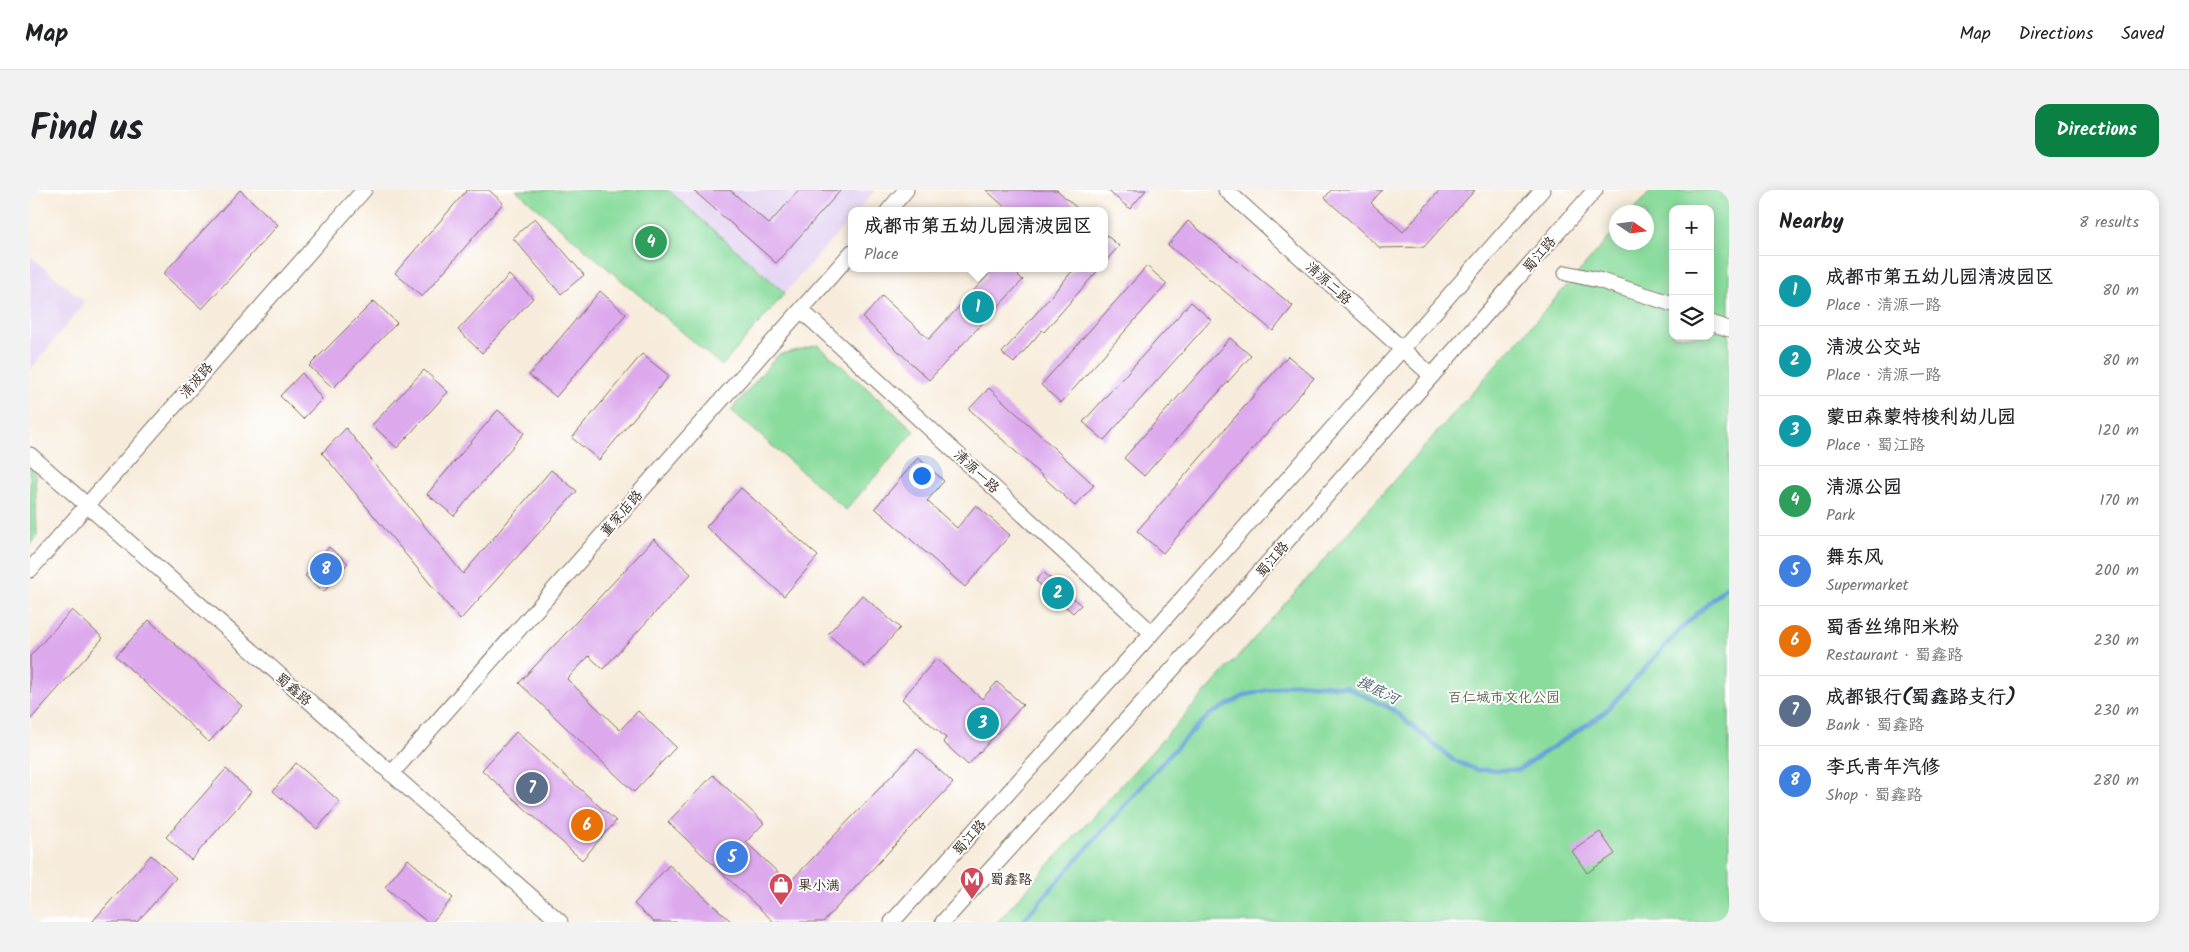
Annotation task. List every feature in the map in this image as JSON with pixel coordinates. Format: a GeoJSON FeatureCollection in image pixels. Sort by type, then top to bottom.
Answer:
{"type":"FeatureCollection","features":[{"type":"Feature","properties":{"kind":"street","name":"清波路"},"geometry":{"type":"LineString","coordinates":[[30,570],[364,190]]}},
{"type":"Feature","properties":{"kind":"street"},"geometry":{"type":"LineString","coordinates":[[891,207],[906,190]]}},
{"type":"Feature","properties":{"kind":"street","name":"清源二路"},"geometry":{"type":"LineString","coordinates":[[1226,190],[1432,376]]}},
{"type":"Feature","properties":{"kind":"street","name":"蜀江路"},"geometry":{"type":"LineString","coordinates":[[892,922],[1152,633],[1542,190]]}},
{"type":"Feature","properties":{"kind":"street","name":"蜀江路"},"geometry":{"type":"LineString","coordinates":[[944,922],[1228,608],[1595,190]]}},
{"type":"Feature","properties":{"kind":"street","name":"董家店路"},"geometry":{"type":"LineString","coordinates":[[391,774],[848,257]]}},
{"type":"Feature","properties":{"kind":"street"},"geometry":{"type":"LineString","coordinates":[[1566,273],[1598,280],[1669,303]]}},
{"type":"Feature","properties":{"kind":"street","name":"清源一路"},"geometry":{"type":"LineString","coordinates":[[801,310],[1152,633]]}},
{"type":"Feature","properties":{"kind":"street"},"geometry":{"type":"LineString","coordinates":[[1714,324],[1729,329]]}},
{"type":"Feature","properties":{"kind":"street","name":"蜀鑫路"},"geometry":{"type":"LineString","coordinates":[[30,455],[560,922]]}},
{"type":"Feature","properties":{"kind":"shaded area"},"geometry":{"type":"Polygon","coordinates":[[[668,190],[875,190],[860,207],[848,207],[848,222],[785,293],[668,190]]]}},
{"type":"Feature","properties":{"kind":"shaded area"},"geometry":{"type":"Polygon","coordinates":[[[30,256],[85,302],[30,370],[30,256]]]}},
{"type":"Feature","properties":{"kind":"green space"},"geometry":{"type":"Polygon","coordinates":[[[516,190],[668,190],[785,293],[722,366],[516,190]]]}},
{"type":"Feature","properties":{"kind":"green space","name":"百仁城市文化公园"},"geometry":{"type":"Polygon","coordinates":[[[1652,190],[1729,190],[1729,922],[997,922],[1243,651],[1609,238],[1609,250],[1654,250],[1654,205],[1638,205],[1652,190]]]}},
{"type":"Feature","properties":{"kind":"green space"},"geometry":{"type":"Polygon","coordinates":[[[818,345],[915,431],[846,510],[731,410],[778,355],[818,345]]]}},
{"type":"Feature","properties":{"kind":"green space"},"geometry":{"type":"Polygon","coordinates":[[[30,466],[35,470],[37,536],[30,544],[30,466]]]}},
{"type":"Feature","properties":{"kind":"building"},"geometry":{"type":"Polygon","coordinates":[[[240,190],[278,225],[202,309],[163,274],[240,190]]]}},
{"type":"Feature","properties":{"kind":"building"},"geometry":{"type":"Polygon","coordinates":[[[467,190],[489,190],[503,203],[422,297],[395,273],[467,190]]]}},
{"type":"Feature","properties":{"kind":"building"},"geometry":{"type":"Polygon","coordinates":[[[693,190],[730,190],[769,224],[799,190],[841,190],[776,263],[693,190]]]}},
{"type":"Feature","properties":{"kind":"building"},"geometry":{"type":"Polygon","coordinates":[[[986,190],[1057,190],[1076,207],[1005,207],[986,190]]]}},
{"type":"Feature","properties":{"kind":"building"},"geometry":{"type":"Polygon","coordinates":[[[1107,190],[1146,190],[1130,209],[1107,190]]]}},
{"type":"Feature","properties":{"kind":"building"},"geometry":{"type":"Polygon","coordinates":[[[1331,190],[1382,190],[1371,203],[1403,232],[1440,190],[1475,190],[1424,247],[1380,248],[1325,198],[1331,190]]]}},
{"type":"Feature","properties":{"kind":"building"},"geometry":{"type":"Polygon","coordinates":[[[535,218],[584,275],[561,294],[513,238],[535,218]]]}},
{"type":"Feature","properties":{"kind":"building"},"geometry":{"type":"Polygon","coordinates":[[[1188,221],[1293,306],[1273,331],[1168,245],[1188,221]]]}},
{"type":"Feature","properties":{"kind":"building"},"geometry":{"type":"Polygon","coordinates":[[[1108,236],[1119,246],[1108,258],[1108,236]]]}},
{"type":"Feature","properties":{"kind":"building"},"geometry":{"type":"Polygon","coordinates":[[[1147,266],[1167,284],[1061,403],[1041,385],[1147,266]]]}},
{"type":"Feature","properties":{"kind":"building"},"geometry":{"type":"Polygon","coordinates":[[[985,272],[1015,272],[1023,280],[929,380],[863,318],[882,296],[929,339],[988,275],[985,272]]]}},
{"type":"Feature","properties":{"kind":"building"},"geometry":{"type":"Polygon","coordinates":[[[1072,272],[1096,272],[1014,363],[1002,353],[1072,272]]]}},
{"type":"Feature","properties":{"kind":"building"},"geometry":{"type":"Polygon","coordinates":[[[509,275],[533,298],[482,353],[458,330],[509,275]]]}},
{"type":"Feature","properties":{"kind":"building"},"geometry":{"type":"Polygon","coordinates":[[[600,291],[626,314],[556,397],[529,375],[600,291]]]}},
{"type":"Feature","properties":{"kind":"building"},"geometry":{"type":"Polygon","coordinates":[[[374,301],[397,323],[333,388],[309,366],[374,301]]]}},
{"type":"Feature","properties":{"kind":"building"},"geometry":{"type":"Polygon","coordinates":[[[1191,302],[1211,320],[1104,440],[1083,422],[1191,302]]]}},
{"type":"Feature","properties":{"kind":"building"},"geometry":{"type":"Polygon","coordinates":[[[1230,338],[1251,356],[1144,476],[1124,458],[1230,338]]]}},
{"type":"Feature","properties":{"kind":"building"},"geometry":{"type":"Polygon","coordinates":[[[642,354],[669,376],[599,460],[572,438],[642,354]]]}},
{"type":"Feature","properties":{"kind":"building"},"geometry":{"type":"Polygon","coordinates":[[[1288,356],[1314,378],[1163,553],[1137,531],[1288,356]]]}},
{"type":"Feature","properties":{"kind":"building"},"geometry":{"type":"Polygon","coordinates":[[[424,370],[448,392],[397,448],[372,425],[424,370]]]}},
{"type":"Feature","properties":{"kind":"building"},"geometry":{"type":"Polygon","coordinates":[[[302,373],[322,399],[303,419],[280,396],[302,373]]]}},
{"type":"Feature","properties":{"kind":"building"},"geometry":{"type":"Polygon","coordinates":[[[989,388],[1094,485],[1075,506],[969,409],[989,388]]]}},
{"type":"Feature","properties":{"kind":"building"},"geometry":{"type":"Polygon","coordinates":[[[498,410],[524,433],[454,516],[427,494],[498,410]]]}},
{"type":"Feature","properties":{"kind":"building"},"geometry":{"type":"Polygon","coordinates":[[[346,428],[463,574],[551,470],[577,491],[460,620],[322,453],[346,428]]]}},
{"type":"Feature","properties":{"kind":"building"},"geometry":{"type":"Polygon","coordinates":[[[918,458],[944,481],[927,501],[957,528],[976,505],[1010,535],[965,587],[875,508],[918,458]]]}},
{"type":"Feature","properties":{"kind":"building"},"geometry":{"type":"Polygon","coordinates":[[[741,488],[818,556],[784,596],[706,527],[741,488]]]}},
{"type":"Feature","properties":{"kind":"building"},"geometry":{"type":"Polygon","coordinates":[[[654,539],[691,574],[603,669],[589,656],[567,679],[620,730],[638,711],[676,747],[634,792],[519,683],[654,539]]]}},
{"type":"Feature","properties":{"kind":"building"},"geometry":{"type":"Polygon","coordinates":[[[329,547],[348,563],[324,592],[305,576],[329,547]]]}},
{"type":"Feature","properties":{"kind":"building"},"geometry":{"type":"Polygon","coordinates":[[[1043,572],[1081,605],[1073,613],[1036,581],[1043,572]]]}},
{"type":"Feature","properties":{"kind":"building"},"geometry":{"type":"Polygon","coordinates":[[[862,595],[900,628],[865,667],[828,634],[862,595]]]}},
{"type":"Feature","properties":{"kind":"building"},"geometry":{"type":"Polygon","coordinates":[[[72,610],[103,638],[30,720],[30,656],[72,610]]]}},
{"type":"Feature","properties":{"kind":"building"},"geometry":{"type":"Polygon","coordinates":[[[149,620],[242,706],[209,742],[116,656],[149,620]]]}},
{"type":"Feature","properties":{"kind":"building"},"geometry":{"type":"Polygon","coordinates":[[[936,659],[982,699],[997,682],[1023,705],[968,765],[943,742],[946,738],[902,699],[936,659]]]}},
{"type":"Feature","properties":{"kind":"building"},"geometry":{"type":"Polygon","coordinates":[[[516,732],[616,821],[582,860],[482,770],[516,732]]]}},
{"type":"Feature","properties":{"kind":"building"},"geometry":{"type":"Polygon","coordinates":[[[917,749],[953,783],[823,922],[774,922],[668,822],[713,775],[764,823],[746,842],[789,883],[917,749]]]}},
{"type":"Feature","properties":{"kind":"building"},"geometry":{"type":"Polygon","coordinates":[[[296,763],[340,802],[317,829],[273,791],[296,763]]]}},
{"type":"Feature","properties":{"kind":"building"},"geometry":{"type":"Polygon","coordinates":[[[226,769],[251,792],[191,860],[166,837],[226,769]]]}},
{"type":"Feature","properties":{"kind":"building"},"geometry":{"type":"Polygon","coordinates":[[[1600,832],[1615,854],[1587,873],[1572,851],[1600,832]]]}},
{"type":"Feature","properties":{"kind":"building"},"geometry":{"type":"Polygon","coordinates":[[[151,855],[176,878],[137,922],[92,922],[151,855]]]}},
{"type":"Feature","properties":{"kind":"building"},"geometry":{"type":"Polygon","coordinates":[[[408,859],[453,898],[432,922],[427,922],[385,887],[408,859]]]}},
{"type":"Feature","properties":{"kind":"building"},"geometry":{"type":"Polygon","coordinates":[[[669,865],[732,922],[654,922],[634,904],[669,865]]]}},
{"type":"Feature","properties":{"kind":"waterway","name":"摸底河"},"geometry":{"type":"LineString","coordinates":[[1022,922],[1170,754],[1209,715],[1246,695],[1297,683],[1346,687],[1392,709],[1453,760],[1477,770],[1518,770],[1603,714],[1681,629],[1729,584]]}},
{"type":"Feature","properties":{"kind":"place","name":"清源公园"},"geometry":{"type":"Point","coordinates":[651,242]}},
{"type":"Feature","properties":{"kind":"place","name":"成都市第五幼儿园清波园区"},"geometry":{"type":"Point","coordinates":[978,307]}},
{"type":"Feature","properties":{"kind":"place","name":"李氏青年汽修"},"geometry":{"type":"Point","coordinates":[326,569]}},
{"type":"Feature","properties":{"kind":"place","name":"清波公交站"},"geometry":{"type":"Point","coordinates":[1058,593]}},
{"type":"Feature","properties":{"kind":"place","name":"蒙田森蒙特梭利幼儿园"},"geometry":{"type":"Point","coordinates":[983,723]}},
{"type":"Feature","properties":{"kind":"place","name":"成都银行(蜀鑫路支行)"},"geometry":{"type":"Point","coordinates":[532,788]}},
{"type":"Feature","properties":{"kind":"place","name":"蜀香丝绵阳米粉"},"geometry":{"type":"Point","coordinates":[587,825]}},
{"type":"Feature","properties":{"kind":"place","name":"舞东风"},"geometry":{"type":"Point","coordinates":[732,857]}},
{"type":"Feature","properties":{"kind":"place","name":"蜀鑫路"},"geometry":{"type":"Point","coordinates":[972,900]}},
{"type":"Feature","properties":{"kind":"place","name":"果小满"},"geometry":{"type":"Point","coordinates":[781,906]}}]}
